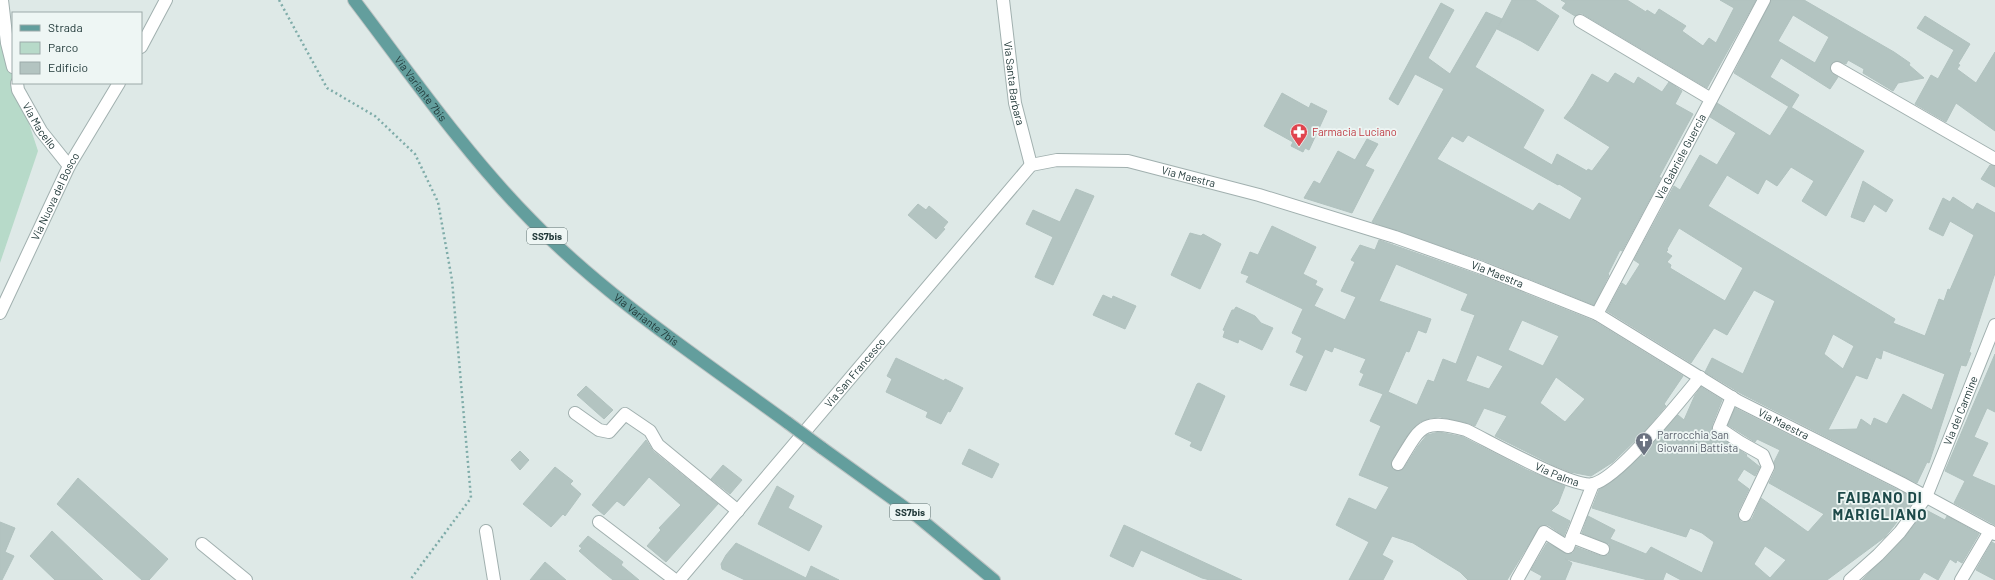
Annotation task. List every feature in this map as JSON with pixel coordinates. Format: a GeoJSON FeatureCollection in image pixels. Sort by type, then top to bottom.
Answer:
{"type":"FeatureCollection","features":[{"type":"Feature","properties":{"kind":"main road","name":"Via Variante 7bis"},"geometry":{"type":"LineString","coordinates":[[354,0],[471,154],[530,220],[594,280],[918,517],[994,580]]}},
{"type":"Feature","properties":{"kind":"street"},"geometry":{"type":"LineString","coordinates":[[2,0],[7,43],[12,63]]}},
{"type":"Feature","properties":{"kind":"street"},"geometry":{"type":"LineString","coordinates":[[142,44],[166,0]]}},
{"type":"Feature","properties":{"kind":"street","name":"Via Santa Barbara"},"geometry":{"type":"LineString","coordinates":[[1003,0],[1015,103],[1031,165]]}},
{"type":"Feature","properties":{"kind":"street","name":"Via Gabriele Guercia"},"geometry":{"type":"LineString","coordinates":[[1597,314],[1764,0]]}},
{"type":"Feature","properties":{"kind":"street"},"geometry":{"type":"LineString","coordinates":[[1580,21],[1711,99]]}},
{"type":"Feature","properties":{"kind":"street"},"geometry":{"type":"LineString","coordinates":[[1837,68],[1995,160]]}},
{"type":"Feature","properties":{"kind":"street","name":"Via Macello"},"geometry":{"type":"LineString","coordinates":[[17,84],[18,90],[41,131],[69,166]]}},
{"type":"Feature","properties":{"kind":"street","name":"Via Nuova del Bosco"},"geometry":{"type":"LineString","coordinates":[[0,314],[69,166],[118,84]]}},
{"type":"Feature","properties":{"kind":"street","name":"Via Maestra"},"geometry":{"type":"LineString","coordinates":[[1031,165],[1057,160],[1106,160],[1136,163],[1259,196],[1395,237],[1482,268],[1597,314],[1732,397],[1926,497],[1992,533]]}},
{"type":"Feature","properties":{"kind":"street","name":"Via San Francesco"},"geometry":{"type":"LineString","coordinates":[[679,580],[1031,165]]}},
{"type":"Feature","properties":{"kind":"street","name":"Via del Carmine"},"geometry":{"type":"LineString","coordinates":[[1850,580],[1878,555],[1900,532],[1926,497],[1995,325]]}},
{"type":"Feature","properties":{"kind":"street","name":"Via Palma"},"geometry":{"type":"LineString","coordinates":[[1398,464],[1419,430],[1425,426],[1449,425],[1466,430],[1566,479],[1575,482],[1593,484],[1605,478],[1630,458],[1671,413],[1700,378]]}},
{"type":"Feature","properties":{"kind":"street"},"geometry":{"type":"LineString","coordinates":[[1732,397],[1719,428],[1740,442],[1764,454],[1768,467],[1745,515]]}},
{"type":"Feature","properties":{"kind":"street"},"geometry":{"type":"LineString","coordinates":[[575,413],[599,430],[609,432],[625,414],[650,431],[658,444],[738,511]]}},
{"type":"Feature","properties":{"kind":"street"},"geometry":{"type":"LineString","coordinates":[[1517,580],[1544,532],[1568,547],[1593,484]]}},
{"type":"Feature","properties":{"kind":"street"},"geometry":{"type":"LineString","coordinates":[[599,522],[675,580]]}},
{"type":"Feature","properties":{"kind":"street"},"geometry":{"type":"LineString","coordinates":[[486,531],[494,580]]}},
{"type":"Feature","properties":{"kind":"street"},"geometry":{"type":"LineString","coordinates":[[1961,580],[1992,533]]}},
{"type":"Feature","properties":{"kind":"street"},"geometry":{"type":"LineString","coordinates":[[1572,537],[1603,549]]}},
{"type":"Feature","properties":{"kind":"street"},"geometry":{"type":"LineString","coordinates":[[202,544],[246,580]]}},
{"type":"Feature","properties":{"kind":"path"},"geometry":{"type":"LineString","coordinates":[[279,0],[327,88],[375,116],[415,154],[438,202],[452,280],[471,498],[410,580]]}},
{"type":"Feature","properties":{"kind":"green space"},"geometry":{"type":"Polygon","coordinates":[[[0,0],[12,54],[12,84],[14,84],[18,90],[38,151],[0,263],[0,0]]]}},
{"type":"Feature","properties":{"kind":"building"},"geometry":{"type":"Polygon","coordinates":[[[1512,0],[1535,0],[1559,16],[1538,51],[1497,29],[1512,0]]]}},
{"type":"Feature","properties":{"kind":"building"},"geometry":{"type":"Polygon","coordinates":[[[1561,0],[1627,0],[1646,12],[1647,10],[1655,15],[1659,9],[1686,26],[1682,31],[1703,46],[1709,38],[1716,43],[1734,8],[1720,0],[1756,0],[1707,88],[1581,13],[1575,16],[1562,8],[1566,3],[1561,0]]]}},
{"type":"Feature","properties":{"kind":"building"},"geometry":{"type":"Polygon","coordinates":[[[1771,0],[1804,0],[1894,52],[1910,63],[1909,65],[1924,78],[1898,83],[1893,91],[1863,73],[1864,69],[1848,60],[1846,64],[1837,61],[1833,62],[1830,68],[1831,72],[1838,77],[1830,89],[1781,58],[1770,77],[1799,95],[1791,108],[1734,73],[1771,0]],[[1793,15],[1778,41],[1815,63],[1829,37],[1793,15]]]}},
{"type":"Feature","properties":{"kind":"building"},"geometry":{"type":"Polygon","coordinates":[[[1441,3],[1454,10],[1428,58],[1450,74],[1486,12],[1502,19],[1475,67],[1544,110],[1523,148],[1552,165],[1557,154],[1587,171],[1588,169],[1592,171],[1610,147],[1564,118],[1592,74],[1608,83],[1615,73],[1634,84],[1638,77],[1662,92],[1669,82],[1682,91],[1675,104],[1693,114],[1622,251],[1620,250],[1594,305],[1485,261],[1372,222],[1444,89],[1415,74],[1398,105],[1389,99],[1441,3]],[[1468,135],[1463,142],[1452,136],[1437,159],[1533,211],[1539,203],[1570,220],[1582,198],[1559,184],[1558,185],[1468,135]]]}},
{"type":"Feature","properties":{"kind":"building"},"geometry":{"type":"Polygon","coordinates":[[[1925,16],[1970,44],[1958,64],[1960,65],[1957,69],[1976,83],[1995,52],[1995,131],[1956,103],[1946,122],[1915,104],[1931,75],[1938,79],[1954,50],[1917,28],[1925,16]]]}},
{"type":"Feature","properties":{"kind":"building"},"geometry":{"type":"Polygon","coordinates":[[[1282,93],[1309,108],[1311,103],[1327,111],[1309,150],[1305,148],[1303,152],[1291,146],[1293,142],[1264,126],[1282,93]]]}},
{"type":"Feature","properties":{"kind":"building"},"geometry":{"type":"Polygon","coordinates":[[[1717,103],[1770,136],[1789,106],[1864,151],[1826,216],[1802,201],[1814,181],[1791,167],[1777,186],[1766,179],[1758,194],[1727,175],[1708,206],[1895,319],[1893,323],[1925,336],[1939,299],[1944,301],[1948,289],[1950,290],[1974,235],[1950,221],[1943,236],[1929,229],[1943,198],[1950,202],[1953,197],[1973,210],[1977,203],[1995,213],[1995,273],[1969,352],[1971,353],[1966,366],[1961,365],[1929,463],[1927,462],[1917,483],[1742,394],[1705,372],[1712,358],[1743,374],[1775,301],[1754,290],[1727,335],[1714,328],[1691,363],[1607,311],[1622,283],[1626,286],[1640,264],[1634,260],[1674,186],[1680,190],[1700,155],[1717,165],[1736,133],[1710,117],[1717,103]],[[1679,228],[1666,252],[1672,256],[1667,262],[1671,265],[1670,268],[1725,301],[1743,268],[1679,228]],[[1833,334],[1824,354],[1843,369],[1854,346],[1833,334]],[[1883,350],[1881,359],[1876,357],[1867,379],[1856,375],[1828,430],[1857,429],[1861,419],[1871,426],[1874,418],[1887,424],[1903,394],[1932,410],[1945,374],[1883,350]]]}},
{"type":"Feature","properties":{"kind":"building"},"geometry":{"type":"Polygon","coordinates":[[[1367,139],[1378,144],[1365,166],[1374,170],[1352,213],[1304,198],[1314,181],[1320,184],[1338,151],[1355,160],[1367,139]]]}},
{"type":"Feature","properties":{"kind":"building"},"geometry":{"type":"Polygon","coordinates":[[[1990,165],[1995,166],[1995,187],[1981,179],[1990,165]]]}},
{"type":"Feature","properties":{"kind":"building"},"geometry":{"type":"Polygon","coordinates":[[[1863,181],[1893,200],[1886,212],[1874,204],[1864,222],[1851,217],[1863,181]]]}},
{"type":"Feature","properties":{"kind":"building"},"geometry":{"type":"Polygon","coordinates":[[[1076,189],[1094,196],[1053,285],[1035,277],[1053,237],[1026,224],[1033,210],[1060,222],[1076,189]]]}},
{"type":"Feature","properties":{"kind":"building"},"geometry":{"type":"Polygon","coordinates":[[[918,204],[926,210],[929,206],[948,222],[943,228],[945,229],[936,239],[908,215],[918,204]]]}},
{"type":"Feature","properties":{"kind":"building"},"geometry":{"type":"Polygon","coordinates":[[[1272,226],[1316,247],[1303,274],[1317,281],[1315,285],[1323,289],[1314,306],[1345,320],[1356,297],[1341,291],[1355,262],[1351,260],[1360,245],[1375,250],[1379,240],[1479,275],[1594,321],[1683,376],[1664,404],[1666,406],[1644,432],[1613,462],[1591,476],[1570,472],[1553,465],[1495,436],[1507,416],[1484,408],[1475,426],[1440,417],[1430,418],[1420,422],[1406,437],[1392,460],[1391,464],[1394,470],[1398,471],[1404,468],[1427,435],[1439,432],[1463,437],[1527,470],[1565,486],[1558,504],[1551,511],[1570,521],[1564,536],[1548,525],[1540,526],[1507,580],[1468,580],[1460,572],[1413,543],[1392,536],[1382,555],[1393,561],[1383,580],[1349,580],[1369,542],[1336,525],[1349,498],[1376,510],[1389,487],[1359,475],[1381,426],[1370,421],[1383,394],[1359,385],[1364,374],[1360,372],[1366,359],[1334,347],[1332,352],[1325,349],[1306,391],[1290,385],[1304,356],[1296,352],[1302,338],[1292,333],[1303,309],[1246,282],[1249,276],[1241,273],[1250,252],[1258,255],[1272,226]],[[1396,264],[1379,301],[1431,319],[1426,333],[1418,330],[1409,352],[1406,351],[1388,392],[1417,405],[1428,380],[1434,382],[1443,359],[1456,364],[1475,315],[1461,310],[1468,294],[1396,264]],[[1522,320],[1508,350],[1543,366],[1559,336],[1522,320]],[[1477,355],[1466,381],[1489,389],[1503,366],[1477,355]],[[1556,377],[1540,403],[1565,422],[1585,399],[1556,377]]]}},
{"type":"Feature","properties":{"kind":"building"},"geometry":{"type":"Polygon","coordinates":[[[1190,233],[1201,236],[1203,234],[1221,244],[1200,289],[1171,275],[1190,233]]]}},
{"type":"Feature","properties":{"kind":"building"},"geometry":{"type":"Polygon","coordinates":[[[1103,295],[1112,299],[1113,296],[1136,306],[1125,329],[1093,315],[1103,295]]]}},
{"type":"Feature","properties":{"kind":"building"},"geometry":{"type":"Polygon","coordinates":[[[1236,307],[1255,316],[1261,323],[1273,328],[1262,350],[1239,339],[1238,343],[1223,337],[1225,331],[1223,330],[1232,310],[1236,307]]]}},
{"type":"Feature","properties":{"kind":"building"},"geometry":{"type":"Polygon","coordinates":[[[1995,354],[1995,412],[1987,408],[1974,437],[1988,443],[1972,476],[1995,486],[1995,525],[1954,503],[1965,481],[1945,471],[1995,354]]]}},
{"type":"Feature","properties":{"kind":"building"},"geometry":{"type":"Polygon","coordinates":[[[896,358],[944,381],[945,379],[963,388],[950,412],[948,411],[941,424],[926,417],[928,412],[886,392],[892,379],[887,376],[896,358]]]}},
{"type":"Feature","properties":{"kind":"building"},"geometry":{"type":"Polygon","coordinates":[[[1199,383],[1225,396],[1201,451],[1190,446],[1192,442],[1175,434],[1197,384],[1199,383]]]}},
{"type":"Feature","properties":{"kind":"building"},"geometry":{"type":"Polygon","coordinates":[[[586,386],[613,410],[604,419],[577,395],[586,386]]]}},
{"type":"Feature","properties":{"kind":"building"},"geometry":{"type":"Polygon","coordinates":[[[1701,387],[1722,400],[1712,425],[1713,432],[1747,455],[1746,456],[1760,467],[1755,476],[1744,469],[1737,480],[1749,489],[1738,512],[1741,522],[1746,522],[1752,519],[1761,498],[1808,532],[1824,514],[1769,483],[1775,470],[1774,462],[1780,450],[1757,439],[1755,442],[1728,425],[1735,408],[1910,496],[1910,500],[1913,502],[1885,537],[1827,580],[1681,580],[1666,572],[1663,580],[1648,580],[1565,559],[1572,563],[1565,580],[1540,580],[1542,576],[1531,570],[1547,543],[1568,554],[1573,553],[1576,547],[1601,556],[1608,555],[1610,548],[1609,544],[1582,533],[1588,516],[1615,530],[1610,539],[1646,554],[1651,547],[1702,573],[1714,542],[1702,533],[1690,528],[1686,537],[1592,508],[1599,490],[1623,473],[1678,415],[1684,420],[1695,395],[1701,387]],[[1765,546],[1754,564],[1770,578],[1786,560],[1765,546]]]}},
{"type":"Feature","properties":{"kind":"building"},"geometry":{"type":"Polygon","coordinates":[[[646,440],[653,451],[718,504],[666,562],[647,546],[661,530],[659,528],[681,505],[649,477],[624,506],[617,501],[604,515],[592,505],[646,440]]]}},
{"type":"Feature","properties":{"kind":"building"},"geometry":{"type":"Polygon","coordinates":[[[969,449],[999,464],[992,478],[962,464],[969,449]]]}},
{"type":"Feature","properties":{"kind":"building"},"geometry":{"type":"Polygon","coordinates":[[[520,451],[529,460],[520,470],[511,460],[520,451]]]}},
{"type":"Feature","properties":{"kind":"building"},"geometry":{"type":"Polygon","coordinates":[[[723,465],[742,480],[730,494],[711,479],[723,465]]]}},
{"type":"Feature","properties":{"kind":"building"},"geometry":{"type":"Polygon","coordinates":[[[555,467],[573,481],[570,484],[581,494],[565,516],[563,514],[551,527],[523,504],[555,467]]]}},
{"type":"Feature","properties":{"kind":"building"},"geometry":{"type":"Polygon","coordinates":[[[78,478],[168,559],[149,580],[142,580],[57,504],[78,478]]]}},
{"type":"Feature","properties":{"kind":"building"},"geometry":{"type":"Polygon","coordinates":[[[777,486],[794,496],[788,508],[822,526],[809,551],[758,524],[777,486]]]}},
{"type":"Feature","properties":{"kind":"building"},"geometry":{"type":"Polygon","coordinates":[[[1926,510],[1945,520],[1947,516],[1979,534],[1962,563],[1957,560],[1956,563],[1950,559],[1938,580],[1924,572],[1919,580],[1862,580],[1905,537],[1926,510]]]}},
{"type":"Feature","properties":{"kind":"building"},"geometry":{"type":"Polygon","coordinates":[[[0,522],[15,528],[5,552],[14,556],[2,580],[0,580],[0,522]]]}},
{"type":"Feature","properties":{"kind":"building"},"geometry":{"type":"Polygon","coordinates":[[[1124,525],[1242,580],[1210,580],[1202,578],[1141,550],[1133,567],[1110,556],[1124,525]]]}},
{"type":"Feature","properties":{"kind":"building"},"geometry":{"type":"Polygon","coordinates":[[[52,531],[103,580],[55,580],[30,556],[52,531]]]}},
{"type":"Feature","properties":{"kind":"building"},"geometry":{"type":"Polygon","coordinates":[[[588,536],[623,562],[621,565],[639,580],[613,580],[596,566],[579,551],[582,548],[579,546],[588,536]]]}},
{"type":"Feature","properties":{"kind":"building"},"geometry":{"type":"Polygon","coordinates":[[[1992,542],[1995,544],[1995,580],[1976,570],[1992,542]]]}},
{"type":"Feature","properties":{"kind":"building"},"geometry":{"type":"Polygon","coordinates":[[[736,543],[806,578],[811,566],[839,580],[745,580],[722,569],[721,564],[736,543]]]}},
{"type":"Feature","properties":{"kind":"building"},"geometry":{"type":"Polygon","coordinates":[[[545,562],[566,580],[530,580],[545,562]]]}},
{"type":"Feature","properties":{"kind":"place","name":"Farmacia Luciano"},"geometry":{"type":"Point","coordinates":[1299,147]}},
{"type":"Feature","properties":{"kind":"place","name":"Parrocchia San Giovanni Battista"},"geometry":{"type":"Point","coordinates":[1644,456]}},
{"type":"Feature","properties":{"kind":"district","name":"FAIBANO DI MARIGLIANO"},"geometry":{"type":"Point","coordinates":[1880,506]}}]}
